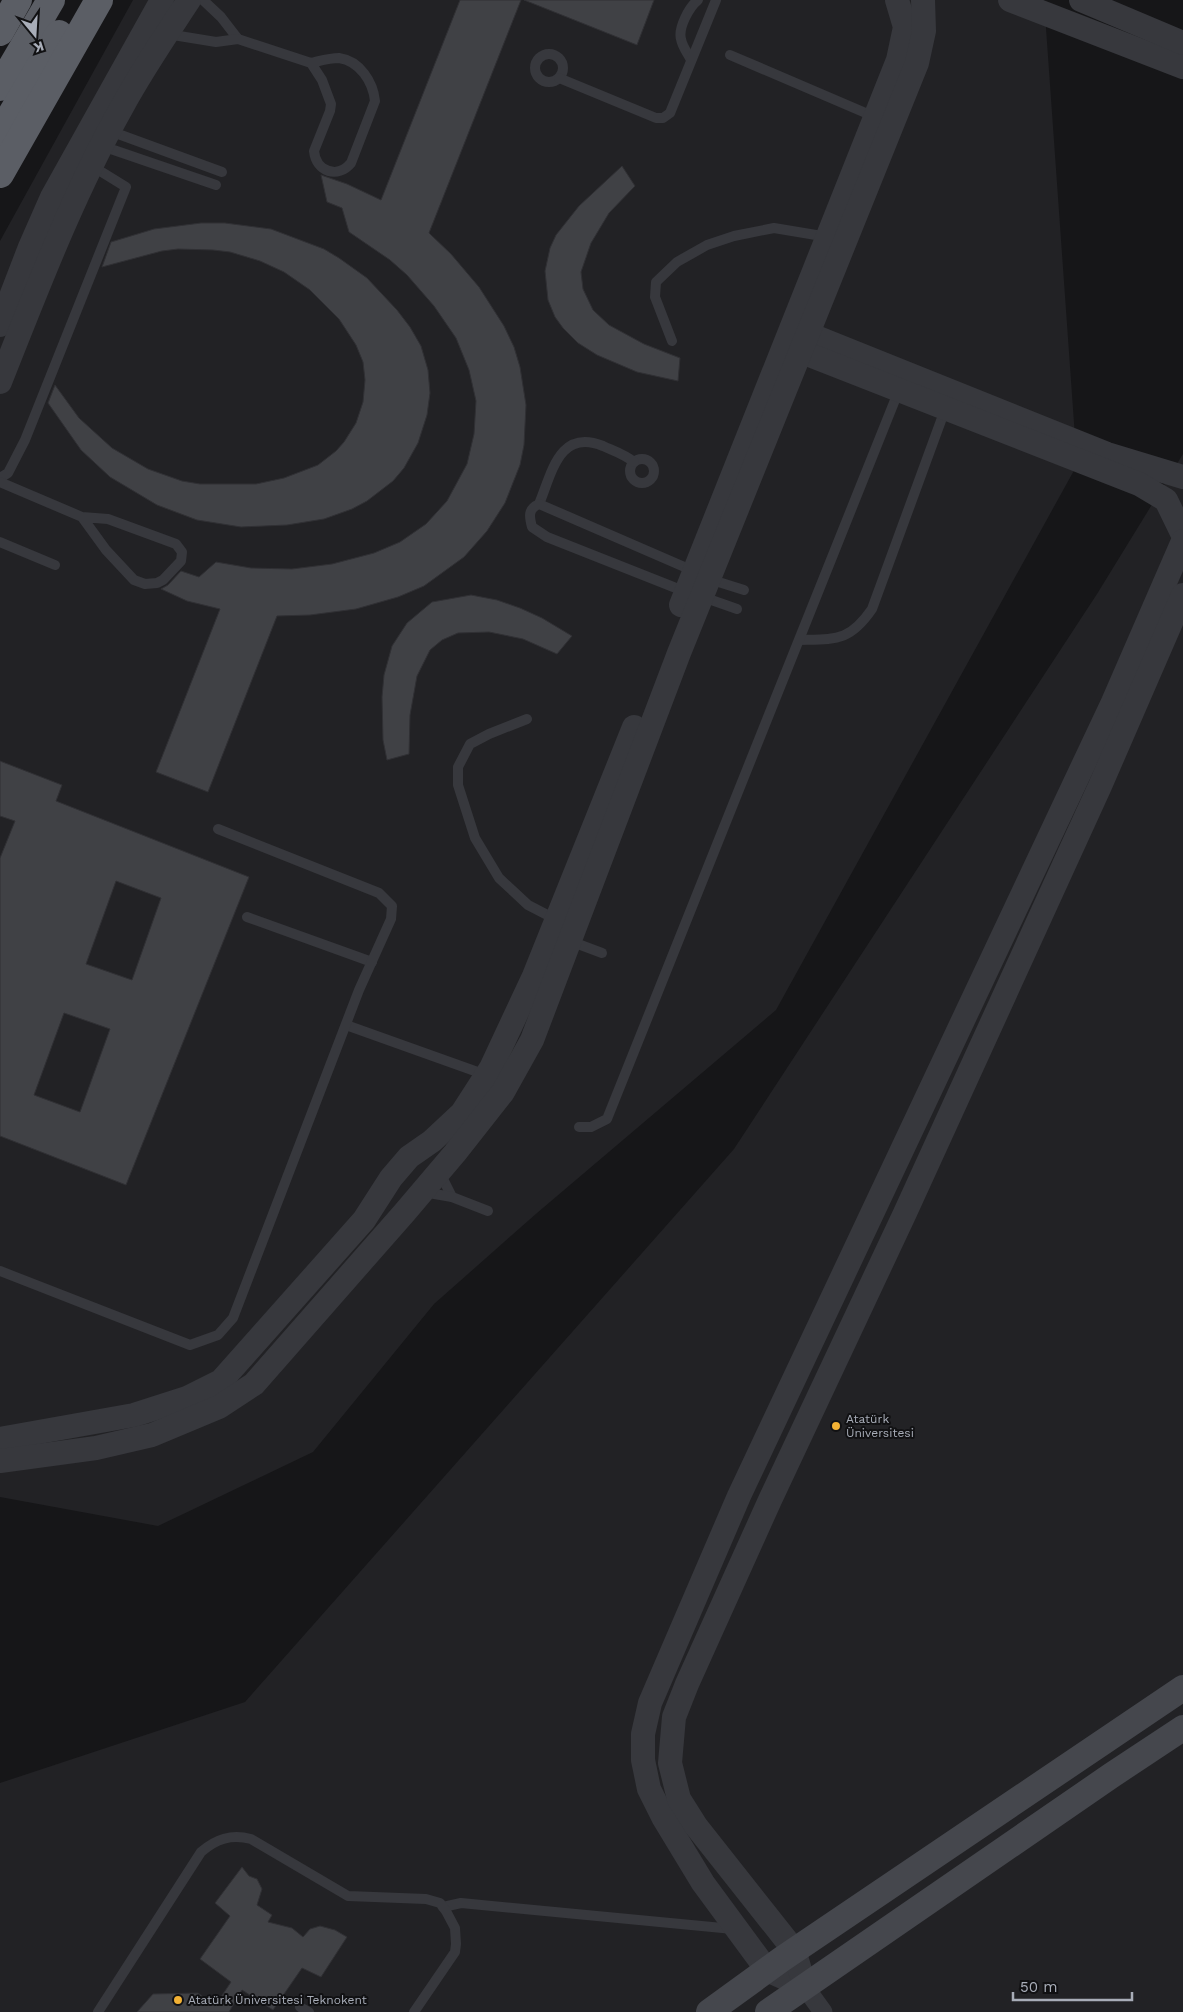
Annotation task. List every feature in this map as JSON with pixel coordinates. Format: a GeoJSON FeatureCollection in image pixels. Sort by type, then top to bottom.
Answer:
{"type":"FeatureCollection","features":[{"type":"Feature","properties":{"kind":"highway"},"geometry":{"type":"LineString","coordinates":[[0,32],[18,0]]}},
{"type":"Feature","properties":{"kind":"highway"},"geometry":{"type":"LineString","coordinates":[[0,87],[52,0]]}},
{"type":"Feature","properties":{"kind":"highway"},"geometry":{"type":"LineString","coordinates":[[0,134],[78,0]]}},
{"type":"Feature","properties":{"kind":"highway"},"geometry":{"type":"LineString","coordinates":[[0,174],[99,0]]}},
{"type":"Feature","properties":{"kind":"main road"},"geometry":{"type":"LineString","coordinates":[[709,2012],[794,1950],[1183,1688]]}},
{"type":"Feature","properties":{"kind":"main road"},"geometry":{"type":"LineString","coordinates":[[768,2012],[1183,1728]]}},
{"type":"Feature","properties":{"kind":"street"},"geometry":{"type":"LineString","coordinates":[[0,325],[52,196],[162,0]]}},
{"type":"Feature","properties":{"kind":"street"},"geometry":{"type":"LineString","coordinates":[[0,382],[38,286],[101,148],[122,106],[188,0]]}},
{"type":"Feature","properties":{"kind":"street"},"geometry":{"type":"LineString","coordinates":[[0,1461],[96,1448],[152,1435],[220,1407],[254,1384],[422,1192],[503,1092],[532,1040],[570,941],[698,585],[828,237],[898,60],[904,27],[897,0]]}},
{"type":"Feature","properties":{"kind":"street"},"geometry":{"type":"LineString","coordinates":[[0,1439],[134,1415],[187,1398],[221,1381],[364,1220],[409,1157],[432,1141],[462,1113],[486,1075],[534,976],[698,585],[805,343],[918,63],[924,32],[922,0]]}},
{"type":"Feature","properties":{"kind":"street"},"geometry":{"type":"LineString","coordinates":[[1010,0],[1183,67]]}},
{"type":"Feature","properties":{"kind":"street"},"geometry":{"type":"LineString","coordinates":[[1081,0],[1183,42]]}},
{"type":"Feature","properties":{"kind":"street"},"geometry":{"type":"LineString","coordinates":[[805,343],[899,390],[948,400],[1107,454],[1183,477]]}},
{"type":"Feature","properties":{"kind":"street"},"geometry":{"type":"LineString","coordinates":[[805,343],[948,400],[1139,484],[1166,500],[1183,535]]}},
{"type":"Feature","properties":{"kind":"street"},"geometry":{"type":"LineString","coordinates":[[805,1987],[767,1970],[703,1883],[663,1817],[649,1789],[643,1760],[643,1734],[650,1703],[739,1496],[1112,702],[1183,541]]}},
{"type":"Feature","properties":{"kind":"street"},"geometry":{"type":"LineString","coordinates":[[822,2012],[805,1987],[794,1950],[696,1826],[679,1799],[670,1763],[674,1717],[686,1684],[770,1500],[959,1095],[1100,786],[1183,595]]}},
{"type":"Feature","properties":{"kind":"street"},"geometry":{"type":"LineString","coordinates":[[419,1150],[430,1158],[439,1171]]}},
{"type":"Feature","properties":{"kind":"street"},"geometry":{"type":"LineString","coordinates":[[400,1168],[404,1179],[422,1192]]}},
{"type":"Feature","properties":{"kind":"lane"},"geometry":{"type":"LineString","coordinates":[[203,0],[221,17],[238,39]]}},
{"type":"Feature","properties":{"kind":"lane"},"geometry":{"type":"LineString","coordinates":[[692,60],[681,40],[680,33],[691,7],[698,0]]}},
{"type":"Feature","properties":{"kind":"lane"},"geometry":{"type":"LineString","coordinates":[[558,78],[660,119],[667,116],[716,0]]}},
{"type":"Feature","properties":{"kind":"lane"},"geometry":{"type":"LineString","coordinates":[[167,34],[216,42],[238,39],[311,63],[332,58],[354,64],[367,76],[375,101],[351,163],[348,167],[337,172],[325,170],[314,157],[314,151],[332,104],[322,80],[311,63]]}},
{"type":"Feature","properties":{"kind":"lane"},"geometry":{"type":"LineString","coordinates":[[730,55],[875,117]]}},
{"type":"Feature","properties":{"kind":"lane"},"geometry":{"type":"LineString","coordinates":[[101,148],[222,172]]}},
{"type":"Feature","properties":{"kind":"lane"},"geometry":{"type":"LineString","coordinates":[[101,148],[216,184]]}},
{"type":"Feature","properties":{"kind":"lane"},"geometry":{"type":"LineString","coordinates":[[0,478],[8,473],[25,440],[126,187],[101,148]]}},
{"type":"Feature","properties":{"kind":"lane"},"geometry":{"type":"LineString","coordinates":[[672,341],[655,297],[656,282],[677,262],[707,245],[734,236],[774,228],[828,237]]}},
{"type":"Feature","properties":{"kind":"lane"},"geometry":{"type":"LineString","coordinates":[[579,1127],[591,1127],[608,1119],[899,390]]}},
{"type":"Feature","properties":{"kind":"lane"},"geometry":{"type":"LineString","coordinates":[[800,640],[832,639],[850,633],[862,625],[872,609],[948,400]]}},
{"type":"Feature","properties":{"kind":"lane"},"geometry":{"type":"LineString","coordinates":[[634,462],[625,455],[596,443],[581,442],[573,444],[558,456],[539,504],[533,507],[529,516],[532,527],[547,537],[698,585],[744,590]]}},
{"type":"Feature","properties":{"kind":"lane"},"geometry":{"type":"LineString","coordinates":[[0,482],[82,517],[108,519],[176,544],[182,552],[181,561],[163,580],[157,583],[145,584],[134,580],[106,550],[82,517]]}},
{"type":"Feature","properties":{"kind":"lane"},"geometry":{"type":"LineString","coordinates":[[539,504],[698,585],[737,609]]}},
{"type":"Feature","properties":{"kind":"lane"},"geometry":{"type":"LineString","coordinates":[[0,542],[55,565]]}},
{"type":"Feature","properties":{"kind":"lane"},"geometry":{"type":"LineString","coordinates":[[528,719],[489,734],[470,744],[458,767],[458,785],[475,838],[499,878],[528,905],[557,920]]}},
{"type":"Feature","properties":{"kind":"lane"},"geometry":{"type":"LineString","coordinates":[[0,1271],[190,1345],[218,1335],[233,1318],[346,1025],[390,919],[392,906],[379,893],[218,829]]}},
{"type":"Feature","properties":{"kind":"lane"},"geometry":{"type":"LineString","coordinates":[[247,917],[372,962]]}},
{"type":"Feature","properties":{"kind":"lane"},"geometry":{"type":"LineString","coordinates":[[570,941],[602,953]]}},
{"type":"Feature","properties":{"kind":"lane"},"geometry":{"type":"LineString","coordinates":[[346,1025],[486,1075]]}},
{"type":"Feature","properties":{"kind":"lane"},"geometry":{"type":"LineString","coordinates":[[439,1171],[452,1197]]}},
{"type":"Feature","properties":{"kind":"lane"},"geometry":{"type":"LineString","coordinates":[[422,1192],[452,1197],[488,1211]]}},
{"type":"Feature","properties":{"kind":"lane"},"geometry":{"type":"LineString","coordinates":[[98,2012],[201,1852],[218,1840],[236,1836],[251,1839],[348,1896],[426,1899],[433,1900],[443,1907],[455,1928],[455,1952],[414,2012]]}},
{"type":"Feature","properties":{"kind":"lane"},"geometry":{"type":"LineString","coordinates":[[443,1907],[461,1903],[737,1929]]}},
{"type":"Feature","properties":{"kind":"shaded area"},"geometry":{"type":"Polygon","coordinates":[[[133,0],[1044,0],[1077,465],[776,1010],[537,1213],[434,1304],[313,1452],[158,1526],[0,1497],[0,241],[133,0]]]}},
{"type":"Feature","properties":{"kind":"shaded area","name":"Atatürk Üniversitesi"},"geometry":{"type":"Polygon","coordinates":[[[1183,454],[1183,2012],[0,2012],[0,1783],[245,1702],[734,1149],[1097,594],[1183,454]]]}},
{"type":"Feature","properties":{"kind":"building"},"geometry":{"type":"Polygon","coordinates":[[[460,0],[521,0],[429,233],[451,254],[479,287],[504,326],[514,347],[520,367],[526,405],[524,445],[520,465],[505,503],[487,531],[464,557],[424,586],[398,597],[356,609],[310,615],[277,616],[208,792],[156,772],[220,609],[187,601],[161,589],[168,585],[181,571],[199,577],[216,562],[251,568],[292,569],[332,564],[374,553],[400,542],[426,524],[447,501],[467,464],[474,434],[476,401],[469,370],[456,338],[434,306],[407,275],[390,260],[349,232],[342,208],[327,202],[321,175],[347,184],[381,200],[460,0]]]}},
{"type":"Feature","properties":{"kind":"building"},"geometry":{"type":"Polygon","coordinates":[[[524,0],[654,0],[637,45],[524,0]]]}},
{"type":"Feature","properties":{"kind":"building"},"geometry":{"type":"Polygon","coordinates":[[[622,166],[635,186],[609,213],[591,243],[581,272],[583,289],[593,310],[609,325],[644,344],[680,358],[678,381],[637,372],[597,355],[578,343],[563,328],[555,317],[548,300],[545,271],[550,248],[556,235],[579,206],[622,166]]]}},
{"type":"Feature","properties":{"kind":"building"},"geometry":{"type":"Polygon","coordinates":[[[201,223],[225,223],[271,229],[324,249],[367,278],[410,327],[421,346],[428,370],[430,393],[427,415],[418,443],[404,468],[393,481],[367,501],[352,509],[324,519],[287,525],[241,527],[197,520],[157,505],[110,477],[81,450],[48,403],[55,385],[79,418],[112,448],[148,469],[182,481],[200,484],[256,484],[284,478],[318,465],[344,442],[356,423],[363,402],[365,380],[363,362],[356,345],[339,319],[310,290],[284,272],[260,261],[230,252],[213,250],[178,249],[162,251],[102,267],[111,242],[154,229],[201,223]]]}},
{"type":"Feature","properties":{"kind":"building"},"geometry":{"type":"Polygon","coordinates":[[[471,595],[497,600],[520,608],[542,618],[572,636],[557,654],[523,639],[489,632],[458,633],[442,640],[430,650],[417,676],[410,715],[409,754],[387,760],[383,740],[382,697],[384,675],[392,646],[407,623],[432,602],[471,595]]]}},
{"type":"Feature","properties":{"kind":"building"},"geometry":{"type":"Polygon","coordinates":[[[0,761],[62,785],[56,801],[249,877],[126,1185],[0,1136],[0,858],[15,821],[0,816],[0,761]],[[116,881],[86,964],[132,980],[161,898],[116,881]],[[64,1013],[34,1095],[80,1112],[110,1029],[64,1013]]]}},
{"type":"Feature","properties":{"kind":"building"},"geometry":{"type":"Polygon","coordinates":[[[242,1867],[249,1876],[257,1879],[262,1889],[257,1905],[272,1915],[268,1922],[292,1928],[303,1937],[310,1929],[320,1926],[335,1930],[347,1937],[321,1977],[302,1968],[273,2010],[242,1990],[229,2012],[137,2012],[153,1994],[198,1993],[215,2006],[231,1982],[200,1959],[230,1916],[215,1903],[242,1867]]]}},
{"type":"Feature","properties":{"kind":"place","name":"Atatürk Üniversitesi"},"geometry":{"type":"Point","coordinates":[836,1426]}},
{"type":"Feature","properties":{"kind":"place","name":"Atatürk Üniversitesi Teknokent"},"geometry":{"type":"Point","coordinates":[178,2000]}}]}
